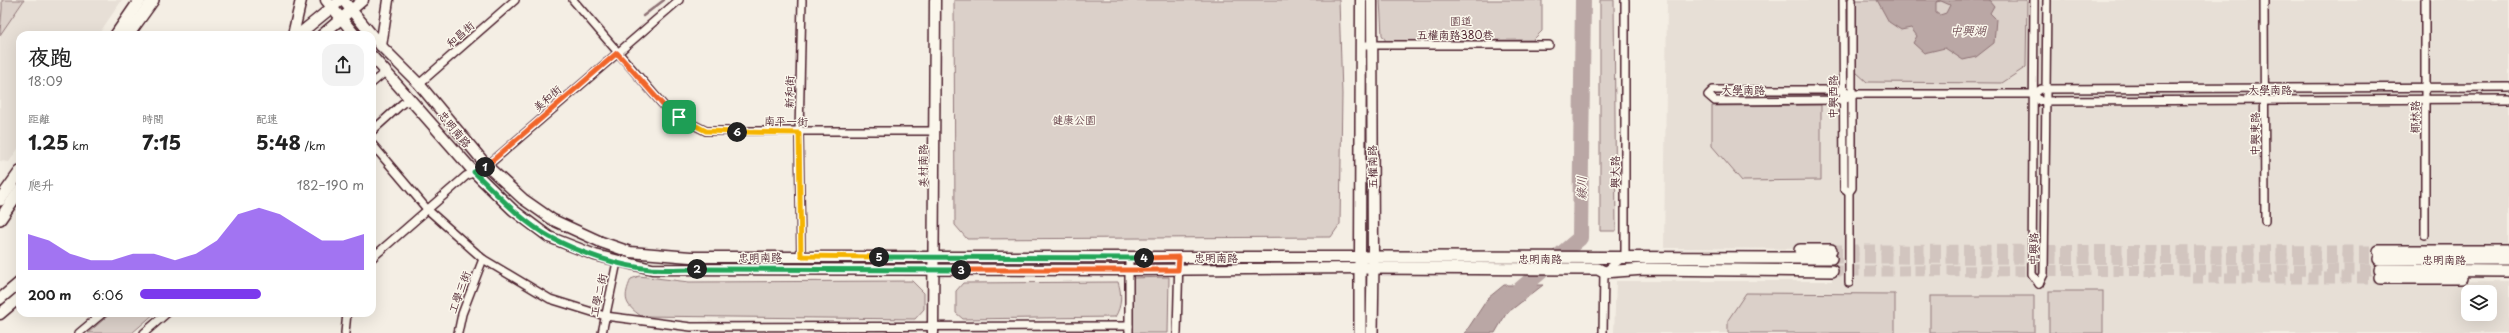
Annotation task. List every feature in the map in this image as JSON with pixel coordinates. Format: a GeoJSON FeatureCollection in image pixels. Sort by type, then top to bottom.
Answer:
{"type":"FeatureCollection","features":[{"type":"Feature","properties":{"kind":"main road"},"geometry":{"type":"LineString","coordinates":[[119,31],[140,0]]}},
{"type":"Feature","properties":{"kind":"main road"},"geometry":{"type":"LineString","coordinates":[[131,31],[153,0]]}},
{"type":"Feature","properties":{"kind":"main road"},"geometry":{"type":"LineString","coordinates":[[294,31],[301,0]]}},
{"type":"Feature","properties":{"kind":"main road"},"geometry":{"type":"LineString","coordinates":[[302,31],[329,4],[342,0]]}},
{"type":"Feature","properties":{"kind":"main road","name":"忠明南路"},"geometry":{"type":"LineString","coordinates":[[342,0],[369,31]]}},
{"type":"Feature","properties":{"kind":"main road"},"geometry":{"type":"LineString","coordinates":[[326,31],[363,0]]}},
{"type":"Feature","properties":{"kind":"main road"},"geometry":{"type":"LineString","coordinates":[[381,46],[388,0]]}},
{"type":"Feature","properties":{"kind":"main road","name":"美村南路"},"geometry":{"type":"LineString","coordinates":[[933,330],[935,0]]}},
{"type":"Feature","properties":{"kind":"main road","name":"五權南路"},"geometry":{"type":"LineString","coordinates":[[1360,333],[1361,0]]}},
{"type":"Feature","properties":{"kind":"main road","name":"五權南路"},"geometry":{"type":"LineString","coordinates":[[1372,0],[1372,333]]}},
{"type":"Feature","properties":{"kind":"main road"},"geometry":{"type":"LineString","coordinates":[[329,4],[352,31]]}},
{"type":"Feature","properties":{"kind":"main road","name":"忠明南路"},"geometry":{"type":"LineString","coordinates":[[376,40],[419,84],[487,166],[523,199],[553,220],[601,242],[630,252],[690,258],[801,256],[1179,257],[1360,263],[1373,269],[1514,269],[1600,267],[1832,274]]}},
{"type":"Feature","properties":{"kind":"main road","name":"忠明南路"},"geometry":{"type":"LineString","coordinates":[[376,61],[474,172],[513,210],[549,237],[617,262],[652,269],[1178,270],[1360,263],[1373,258],[1550,258],[1600,267],[1625,256],[1651,252],[1831,254]]}},
{"type":"Feature","properties":{"kind":"main road"},"geometry":{"type":"LineString","coordinates":[[0,200],[16,178]]}},
{"type":"Feature","properties":{"kind":"main road"},"geometry":{"type":"LineString","coordinates":[[0,219],[16,196]]}},
{"type":"Feature","properties":{"kind":"main road"},"geometry":{"type":"LineString","coordinates":[[2379,264],[2509,251]]}},
{"type":"Feature","properties":{"kind":"main road","name":"忠明南路"},"geometry":{"type":"LineString","coordinates":[[2379,264],[2509,259]]}},
{"type":"Feature","properties":{"kind":"main road"},"geometry":{"type":"LineString","coordinates":[[2379,264],[2509,278]]}},
{"type":"Feature","properties":{"kind":"main road","name":"忠明南路"},"geometry":{"type":"LineString","coordinates":[[2379,264],[2509,271]]}},
{"type":"Feature","properties":{"kind":"main road"},"geometry":{"type":"LineString","coordinates":[[0,299],[16,285]]}},
{"type":"Feature","properties":{"kind":"main road"},"geometry":{"type":"LineString","coordinates":[[0,314],[16,300]]}},
{"type":"Feature","properties":{"kind":"street","name":"和昌街"},"geometry":{"type":"LineString","coordinates":[[419,84],[515,0]]}},
{"type":"Feature","properties":{"kind":"street","name":"南平一街"},"geometry":{"type":"LineString","coordinates":[[573,0],[670,113],[706,131],[799,133],[934,131]]}},
{"type":"Feature","properties":{"kind":"street","name":"美和街"},"geometry":{"type":"LineString","coordinates":[[376,255],[427,210],[474,172],[487,166],[679,0]]}},
{"type":"Feature","properties":{"kind":"street","name":"新和街"},"geometry":{"type":"LineString","coordinates":[[801,256],[799,133],[802,0]]}},
{"type":"Feature","properties":{"kind":"street","name":"興大路"},"geometry":{"type":"LineString","coordinates":[[1625,0],[1625,256]]}},
{"type":"Feature","properties":{"kind":"street","name":"中興西路"},"geometry":{"type":"LineString","coordinates":[[1843,0],[1844,188],[1849,192]]}},
{"type":"Feature","properties":{"kind":"street","name":"中興西路"},"geometry":{"type":"LineString","coordinates":[[1849,283],[1849,192],[1852,188],[1855,94],[1852,0]]}},
{"type":"Feature","properties":{"kind":"street","name":"中興路"},"geometry":{"type":"LineString","coordinates":[[2034,0],[2032,274],[2039,284],[2044,274],[2047,0]]}},
{"type":"Feature","properties":{"kind":"street","name":"中興東路"},"geometry":{"type":"LineString","coordinates":[[2264,0],[2265,221]]}},
{"type":"Feature","properties":{"kind":"street","name":"椰林路"},"geometry":{"type":"LineString","coordinates":[[2425,0],[2425,235]]}},
{"type":"Feature","properties":{"kind":"street","name":"五權南路380巷"},"geometry":{"type":"LineString","coordinates":[[1361,45],[1549,45]]}},
{"type":"Feature","properties":{"kind":"street"},"geometry":{"type":"LineString","coordinates":[[376,80],[385,72]]}},
{"type":"Feature","properties":{"kind":"street","name":"大學南路"},"geometry":{"type":"LineString","coordinates":[[1843,100],[1715,101],[1708,95],[1713,90],[1844,90],[1855,94],[2034,94],[2041,89],[2509,87]]}},
{"type":"Feature","properties":{"kind":"street"},"geometry":{"type":"LineString","coordinates":[[1843,100],[1855,94]]}},
{"type":"Feature","properties":{"kind":"street","name":"大學南路"},"geometry":{"type":"LineString","coordinates":[[2034,94],[2040,101],[2509,99]]}},
{"type":"Feature","properties":{"kind":"street"},"geometry":{"type":"LineString","coordinates":[[376,127],[403,103],[411,101]]}},
{"type":"Feature","properties":{"kind":"street"},"geometry":{"type":"LineString","coordinates":[[376,149],[427,210],[483,259],[550,299],[605,316],[691,327],[933,330],[1129,329],[1129,258]]}},
{"type":"Feature","properties":{"kind":"street"},"geometry":{"type":"LineString","coordinates":[[1177,333],[1179,257]]}},
{"type":"Feature","properties":{"kind":"street","name":"工學三街"},"geometry":{"type":"LineString","coordinates":[[458,333],[462,314],[483,259]]}},
{"type":"Feature","properties":{"kind":"street","name":"工學二街"},"geometry":{"type":"LineString","coordinates":[[602,333],[617,262]]}},
{"type":"Feature","properties":{"kind":"street"},"geometry":{"type":"LineString","coordinates":[[1600,267],[1603,333]]}},
{"type":"Feature","properties":{"kind":"street"},"geometry":{"type":"LineString","coordinates":[[80,333],[98,317]]}},
{"type":"Feature","properties":{"kind":"street"},"geometry":{"type":"LineString","coordinates":[[144,333],[162,317]]}},
{"type":"Feature","properties":{"kind":"street"},"geometry":{"type":"LineString","coordinates":[[344,333],[346,317]]}},
{"type":"Feature","properties":{"kind":"shaded area"},"geometry":{"type":"Polygon","coordinates":[[[0,0],[122,0],[101,31],[16,31],[16,152],[9,162],[0,161],[0,0]]]}},
{"type":"Feature","properties":{"kind":"shaded area"},"geometry":{"type":"Polygon","coordinates":[[[1667,0],[2509,0],[2509,248],[2379,247],[2380,282],[2509,281],[2509,333],[1614,333],[1616,281],[1832,281],[1831,249],[1664,248],[1667,0]]]}},
{"type":"Feature","properties":{"kind":"green space"},"geometry":{"type":"Polygon","coordinates":[[[2,0],[24,0],[0,35],[2,8],[2,0]]]}},
{"type":"Feature","properties":{"kind":"green space","name":"健康公園"},"geometry":{"type":"Polygon","coordinates":[[[954,0],[1339,0],[1342,94],[1340,224],[1331,237],[967,239],[955,225],[954,0]]]}},
{"type":"Feature","properties":{"kind":"green space","name":"園道"},"geometry":{"type":"Polygon","coordinates":[[[1380,0],[1542,0],[1542,31],[1533,40],[1386,41],[1382,35],[1380,0]]]}},
{"type":"Feature","properties":{"kind":"green space"},"geometry":{"type":"Polygon","coordinates":[[[1600,0],[1614,0],[1616,231],[1600,231],[1600,0]]]}},
{"type":"Feature","properties":{"kind":"green space"},"geometry":{"type":"Polygon","coordinates":[[[1856,0],[2027,0],[2026,67],[2002,83],[1867,82],[1856,72],[1856,0]]]}},
{"type":"Feature","properties":{"kind":"green space"},"geometry":{"type":"Polygon","coordinates":[[[1821,105],[1821,180],[1742,181],[1712,146],[1712,106],[1821,105]]]}},
{"type":"Feature","properties":{"kind":"green space"},"geometry":{"type":"Polygon","coordinates":[[[639,276],[689,282],[912,281],[924,293],[924,309],[915,319],[641,316],[628,304],[626,296],[631,279],[639,276]]]}},
{"type":"Feature","properties":{"kind":"green space"},"geometry":{"type":"Polygon","coordinates":[[[1169,277],[1168,333],[1131,333],[1131,278],[1169,277]]]}},
{"type":"Feature","properties":{"kind":"green space"},"geometry":{"type":"Polygon","coordinates":[[[1118,282],[1121,300],[1115,317],[963,319],[956,313],[956,291],[963,283],[1118,282]]]}},
{"type":"Feature","properties":{"kind":"green space"},"geometry":{"type":"Polygon","coordinates":[[[2049,291],[2103,291],[2103,333],[2049,333],[2049,291]]]}},
{"type":"Feature","properties":{"kind":"green space"},"geometry":{"type":"Polygon","coordinates":[[[1746,293],[1895,294],[1895,333],[1728,333],[1728,320],[1746,293]]]}},
{"type":"Feature","properties":{"kind":"green space"},"geometry":{"type":"Polygon","coordinates":[[[1930,296],[2034,296],[2034,333],[1930,333],[1930,296]]]}},
{"type":"Feature","properties":{"kind":"green space"},"geometry":{"type":"Polygon","coordinates":[[[106,317],[150,317],[132,333],[88,333],[106,317]]]}},
{"type":"Feature","properties":{"kind":"water","name":"中興湖"},"geometry":{"type":"Polygon","coordinates":[[[1877,0],[1989,0],[1994,6],[1990,13],[1996,19],[1994,43],[1976,57],[1963,60],[1945,48],[1924,53],[1913,43],[1917,36],[1911,28],[1901,30],[1889,22],[1877,0]],[[1941,1],[1936,2],[1936,13],[1940,15],[1946,13],[1950,5],[1941,1]]]}},
{"type":"Feature","properties":{"kind":"water"},"geometry":{"type":"Polygon","coordinates":[[[1504,285],[1543,285],[1506,314],[1495,333],[1465,333],[1488,298],[1504,285]]]}},
{"type":"Feature","properties":{"kind":"waterway"},"geometry":{"type":"LineString","coordinates":[[643,16],[664,0]]}},
{"type":"Feature","properties":{"kind":"waterway","name":"綠川"},"geometry":{"type":"LineString","coordinates":[[1510,298],[1580,238],[1583,0]]}},
{"type":"Feature","properties":{"kind":"tunnel"},"geometry":{"type":"LineString","coordinates":[[1831,250],[2379,251]]}},
{"type":"Feature","properties":{"kind":"tunnel"},"geometry":{"type":"LineString","coordinates":[[1831,258],[2379,259]]}},
{"type":"Feature","properties":{"kind":"tunnel"},"geometry":{"type":"LineString","coordinates":[[1832,271],[2380,270]]}},
{"type":"Feature","properties":{"kind":"tunnel"},"geometry":{"type":"LineString","coordinates":[[2192,278],[2380,278]]}},
{"type":"Feature","properties":{"kind":"route"},"geometry":{"type":"LineString","coordinates":[[617,53],[670,113],[679,117],[706,131],[799,133],[801,256],[934,257],[961,259],[1179,257],[1178,270],[652,269],[617,262],[549,237],[513,210],[474,172],[487,166],[617,53]]}}]}
